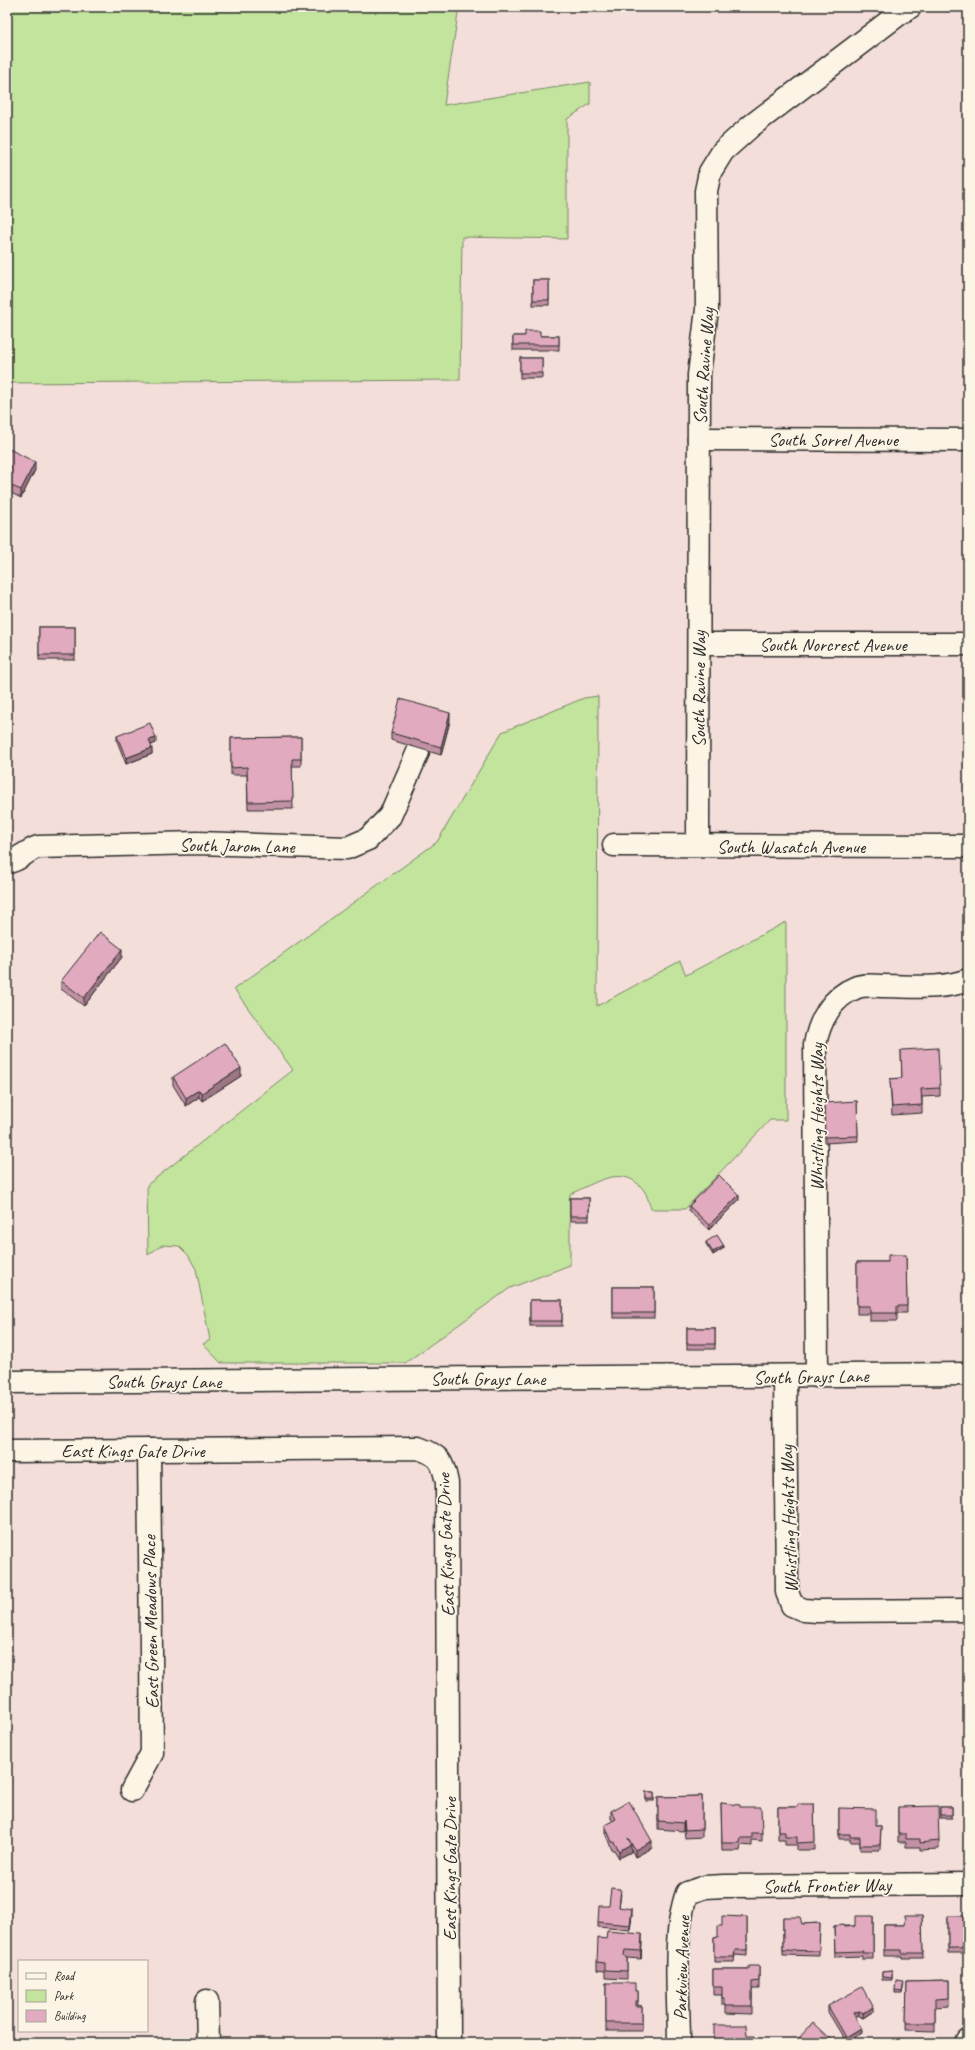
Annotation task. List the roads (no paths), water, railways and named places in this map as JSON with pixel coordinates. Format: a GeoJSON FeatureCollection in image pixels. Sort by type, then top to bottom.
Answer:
{"type":"FeatureCollection","features":[{"type":"Feature","properties":{"kind":"street","name":"South Ravine Way"},"geometry":{"type":"LineString","coordinates":[[698,845],[699,376],[707,309],[706,191],[710,172],[723,151],[751,126],[910,7]]}},
{"type":"Feature","properties":{"kind":"street","name":"South Sorrel Avenue"},"geometry":{"type":"LineString","coordinates":[[699,439],[968,440]]}},
{"type":"Feature","properties":{"kind":"street","name":"South Norcrest Avenue"},"geometry":{"type":"LineString","coordinates":[[698,644],[968,644]]}},
{"type":"Feature","properties":{"kind":"street","name":"South Jarom Lane"},"geometry":{"type":"LineString","coordinates":[[7,862],[11,862],[29,849],[38,847],[198,843],[347,848],[368,839],[390,816],[418,752]]}},
{"type":"Feature","properties":{"kind":"street","name":"South Wasatch Avenue"},"geometry":{"type":"LineString","coordinates":[[614,845],[968,846]]}},
{"type":"Feature","properties":{"kind":"street","name":"Whistling Heights Way"},"geometry":{"type":"LineString","coordinates":[[817,1376],[815,1045],[818,1030],[827,1012],[840,997],[856,987],[955,985],[968,980]]}},
{"type":"Feature","properties":{"kind":"street","name":"South Grays Lane"},"geometry":{"type":"LineString","coordinates":[[7,1382],[968,1374]]}},
{"type":"Feature","properties":{"kind":"street","name":"Whistling Heights Way"},"geometry":{"type":"LineString","coordinates":[[785,1376],[787,1592],[792,1605],[804,1610],[817,1611],[968,1610]]}},
{"type":"Feature","properties":{"kind":"street","name":"East Kings Gate Drive"},"geometry":{"type":"LineString","coordinates":[[7,1451],[418,1448],[432,1453],[444,1465],[447,1491],[449,2043]]}},
{"type":"Feature","properties":{"kind":"street","name":"East Green Meadows Place"},"geometry":{"type":"LineString","coordinates":[[132,1790],[152,1753],[148,1450]]}},
{"type":"Feature","properties":{"kind":"street","name":"South Frontier Way"},"geometry":{"type":"LineString","coordinates":[[687,1893],[705,1887],[724,1886],[968,1884]]}},
{"type":"Feature","properties":{"kind":"street","name":"Parkview Avenue"},"geometry":{"type":"LineString","coordinates":[[679,2043],[679,1929],[682,1908],[687,1893]]}},
{"type":"Feature","properties":{"kind":"street"},"geometry":{"type":"LineString","coordinates":[[207,2001],[208,2043]]}}]}
